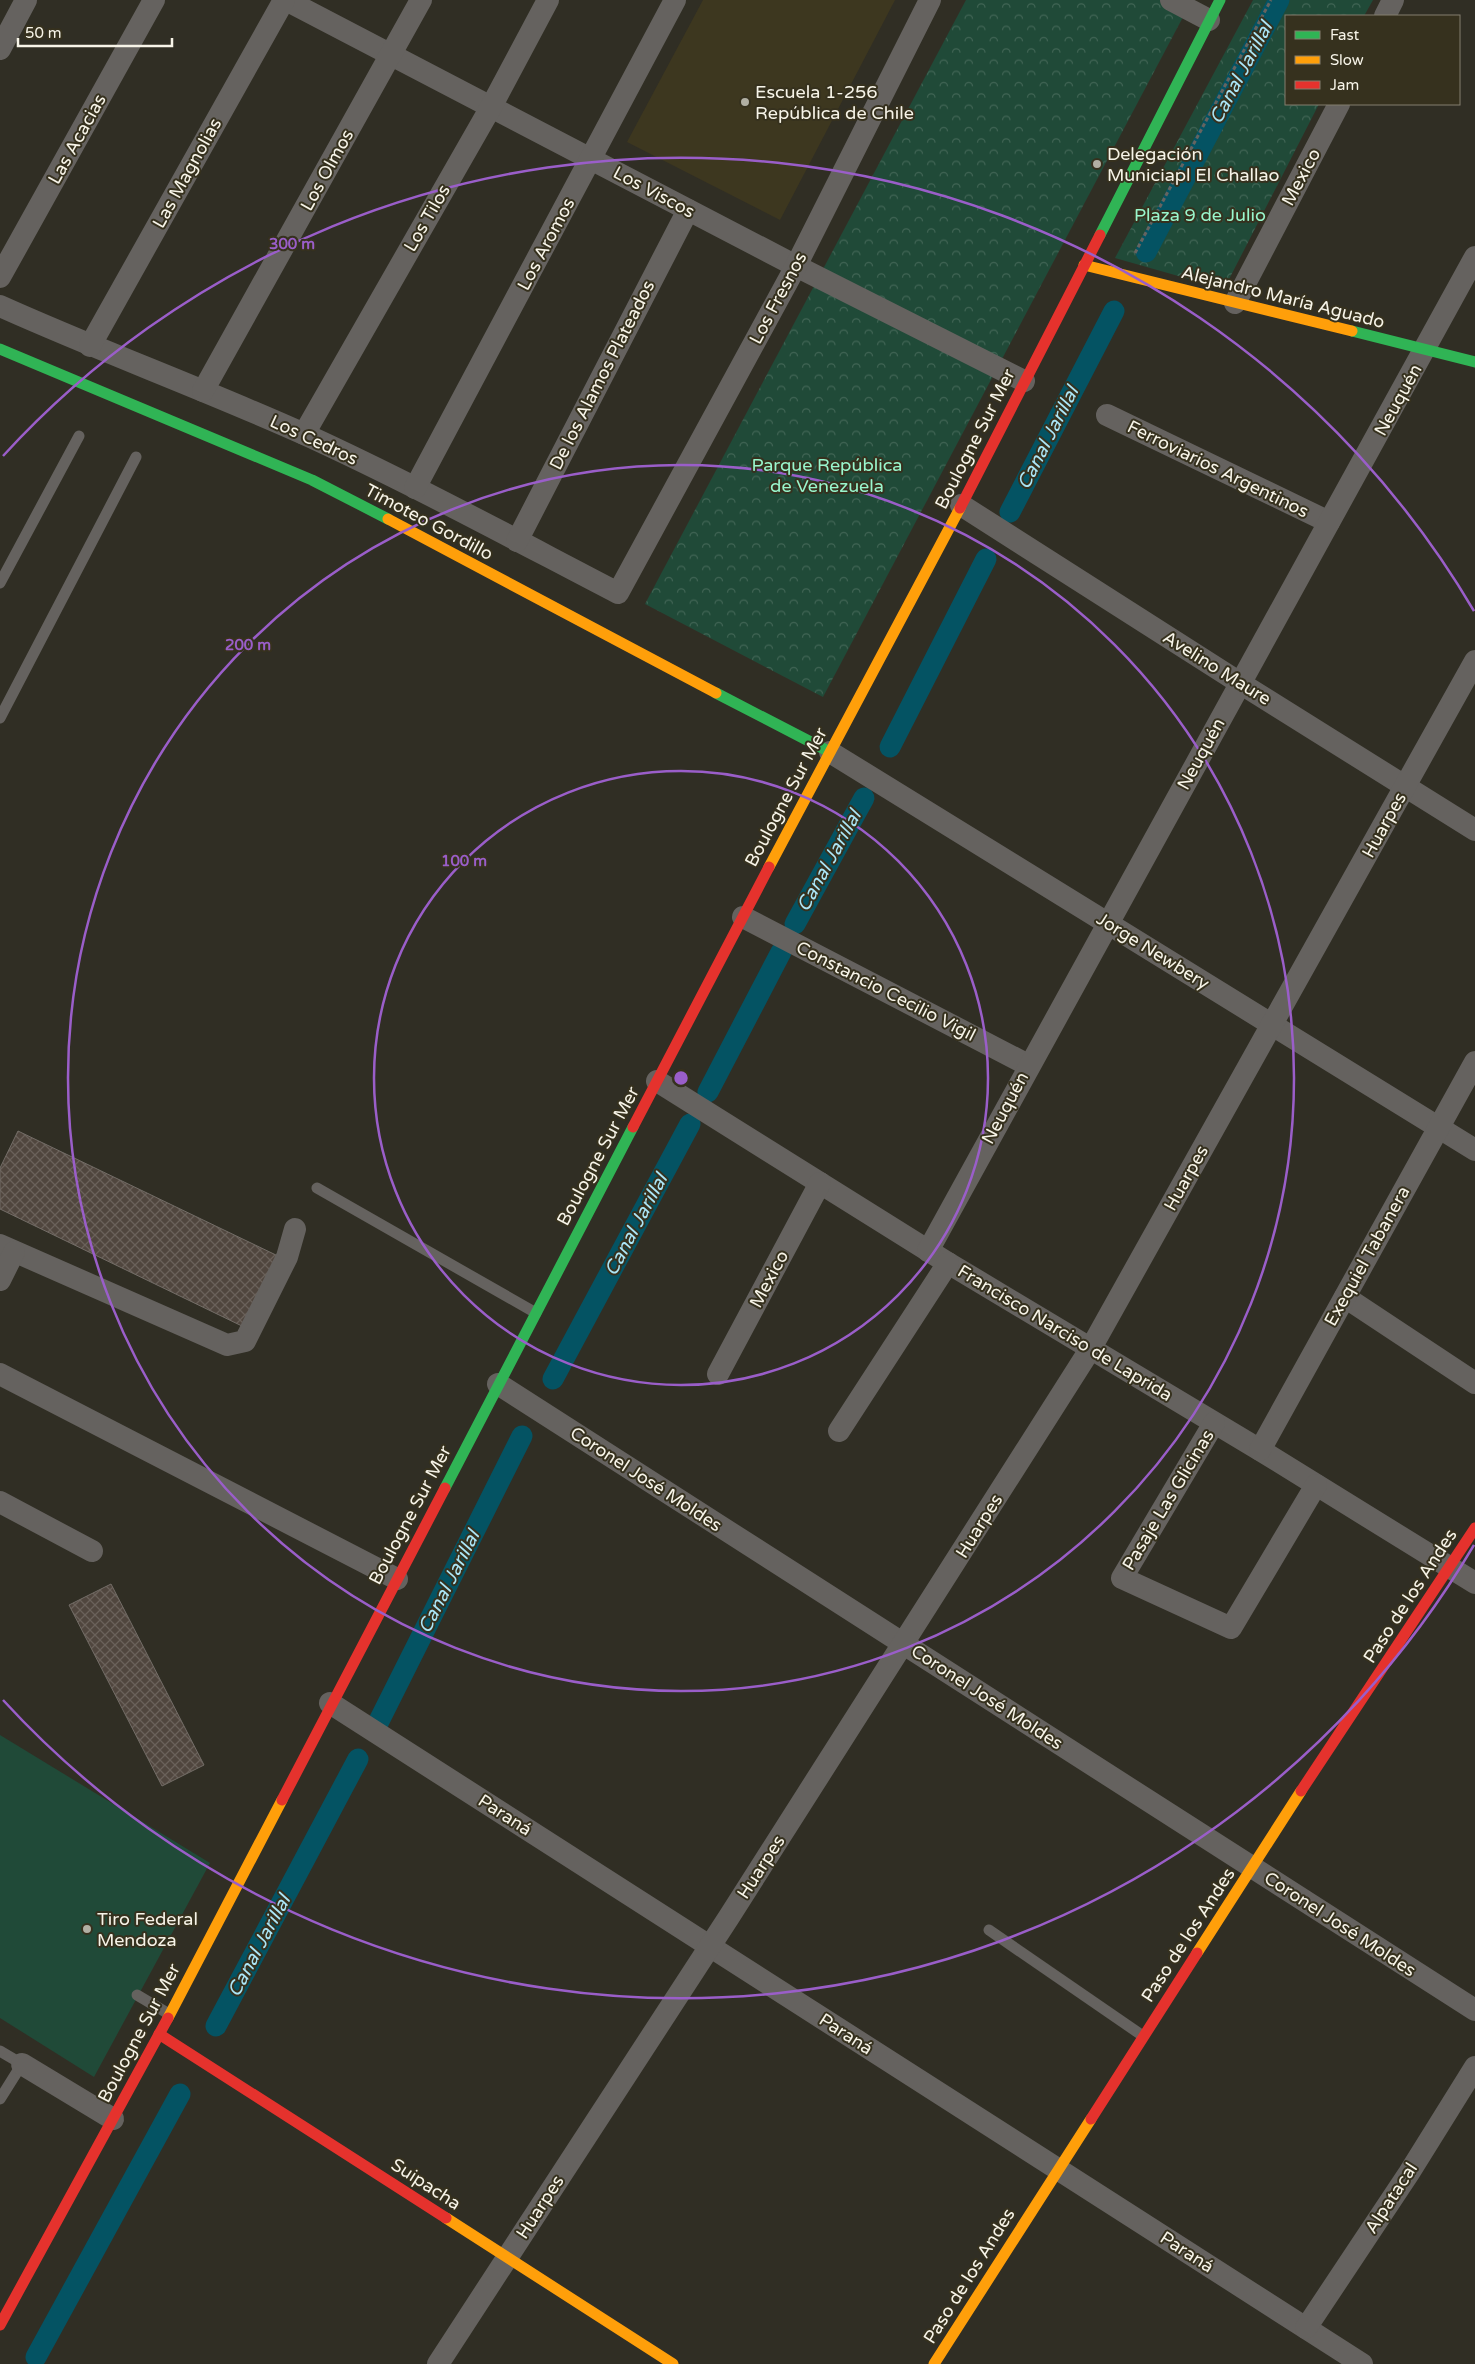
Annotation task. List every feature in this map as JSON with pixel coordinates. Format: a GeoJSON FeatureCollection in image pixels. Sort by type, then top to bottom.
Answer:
{"type":"FeatureCollection","features":[{"type":"Feature","properties":{"kind":"street"},"geometry":{"type":"LineString","coordinates":[[0,49],[26,0]]}},
{"type":"Feature","properties":{"kind":"street","name":"Las Acacias"},"geometry":{"type":"LineString","coordinates":[[0,277],[154,0]]}},
{"type":"Feature","properties":{"kind":"street","name":"Los Viscos"},"geometry":{"type":"LineString","coordinates":[[285,0],[796,266],[1024,381]]}},
{"type":"Feature","properties":{"kind":"street","name":"Las Magnolias"},"geometry":{"type":"LineString","coordinates":[[90,346],[285,0]]}},
{"type":"Feature","properties":{"kind":"street","name":"Los Olmos"},"geometry":{"type":"LineString","coordinates":[[203,391],[421,0]]}},
{"type":"Feature","properties":{"kind":"street","name":"Los Tilos"},"geometry":{"type":"LineString","coordinates":[[304,434],[491,107],[548,0]]}},
{"type":"Feature","properties":{"kind":"street","name":"Los Aromos"},"geometry":{"type":"LineString","coordinates":[[416,488],[675,0]]}},
{"type":"Feature","properties":{"kind":"street","name":"Los Fresnos"},"geometry":{"type":"LineString","coordinates":[[618,593],[796,266],[930,0]]}},
{"type":"Feature","properties":{"kind":"street"},"geometry":{"type":"LineString","coordinates":[[1171,0],[1209,20]]}},
{"type":"Feature","properties":{"kind":"street","name":"Boulogne Sur Mer"},"geometry":{"type":"LineString","coordinates":[[0,2325],[159,2034],[330,1703],[961,505],[1220,0]]}},
{"type":"Feature","properties":{"kind":"street"},"geometry":{"type":"LineString","coordinates":[[1386,15],[1393,0]]}},
{"type":"Feature","properties":{"kind":"street","name":"Mexico"},"geometry":{"type":"LineString","coordinates":[[1235,303],[1338,105]]}},
{"type":"Feature","properties":{"kind":"street","name":"De los Alamos Plateados"},"geometry":{"type":"LineString","coordinates":[[517,541],[688,210]]}},
{"type":"Feature","properties":{"kind":"street","name":"Neuquén"},"geometry":{"type":"LineString","coordinates":[[928,1251],[1028,1065],[1475,257]]}},
{"type":"Feature","properties":{"kind":"street","name":"Alejandro María Aguado"},"geometry":{"type":"LineString","coordinates":[[1084,265],[1475,362]]}},
{"type":"Feature","properties":{"kind":"street","name":"Los Cedros"},"geometry":{"type":"LineString","coordinates":[[0,306],[90,346],[304,434],[416,488],[618,593]]}},
{"type":"Feature","properties":{"kind":"street","name":"Timoteo Gordillo"},"geometry":{"type":"LineString","coordinates":[[0,349],[312,480],[428,540],[599,633],[830,752]]}},
{"type":"Feature","properties":{"kind":"street","name":"Ferroviarios Argentinos"},"geometry":{"type":"LineString","coordinates":[[1107,415],[1329,522]]}},
{"type":"Feature","properties":{"kind":"street","name":"Avelino Maure"},"geometry":{"type":"LineString","coordinates":[[961,505],[1475,830]]}},
{"type":"Feature","properties":{"kind":"street","name":"Huarpes"},"geometry":{"type":"LineString","coordinates":[[438,2364],[904,1644],[1091,1348],[1475,661]]}},
{"type":"Feature","properties":{"kind":"street","name":"Jorge Newbery"},"geometry":{"type":"LineString","coordinates":[[830,752],[1475,1150]]}},
{"type":"Feature","properties":{"kind":"street","name":"Constancio Cecilio Vigil"},"geometry":{"type":"LineString","coordinates":[[743,917],[1028,1065]]}},
{"type":"Feature","properties":{"kind":"street","name":"Exequiel Tabanera"},"geometry":{"type":"LineString","coordinates":[[1260,1450],[1475,1062]]}},
{"type":"Feature","properties":{"kind":"street","name":"Francisco Narciso de Laprida"},"geometry":{"type":"LineString","coordinates":[[657,1081],[928,1251],[1214,1422],[1475,1583]]}},
{"type":"Feature","properties":{"kind":"street","name":"Mexico"},"geometry":{"type":"LineString","coordinates":[[718,1374],[820,1183]]}},
{"type":"Feature","properties":{"kind":"street"},"geometry":{"type":"LineString","coordinates":[[0,1280],[7,1249],[227,1345],[245,1342],[287,1257],[295,1229]]}},
{"type":"Feature","properties":{"kind":"street"},"geometry":{"type":"LineString","coordinates":[[839,1431],[948,1263]]}},
{"type":"Feature","properties":{"kind":"street"},"geometry":{"type":"LineString","coordinates":[[1345,1297],[1475,1383]]}},
{"type":"Feature","properties":{"kind":"street"},"geometry":{"type":"LineString","coordinates":[[0,1374],[397,1579]]}},
{"type":"Feature","properties":{"kind":"street","name":"Coronel José Moldes"},"geometry":{"type":"LineString","coordinates":[[498,1384],[1475,2010]]}},
{"type":"Feature","properties":{"kind":"street","name":"Pasaje Las Glicinas"},"geometry":{"type":"LineString","coordinates":[[1214,1422],[1122,1578],[1231,1628],[1316,1485]]}},
{"type":"Feature","properties":{"kind":"street"},"geometry":{"type":"LineString","coordinates":[[0,1502],[92,1552]]}},
{"type":"Feature","properties":{"kind":"street","name":"Paso de los Andes"},"geometry":{"type":"LineString","coordinates":[[934,2364],[1252,1867],[1475,1528]]}},
{"type":"Feature","properties":{"kind":"street","name":"Paraná"},"geometry":{"type":"LineString","coordinates":[[330,1703],[1362,2364]]}},
{"type":"Feature","properties":{"kind":"street","name":"Suipacha"},"geometry":{"type":"LineString","coordinates":[[159,2034],[673,2364]]}},
{"type":"Feature","properties":{"kind":"street"},"geometry":{"type":"LineString","coordinates":[[22,2064],[113,2119]]}},
{"type":"Feature","properties":{"kind":"street","name":"Alpatacal"},"geometry":{"type":"LineString","coordinates":[[1306,2328],[1409,2173],[1475,2067]]}},
{"type":"Feature","properties":{"kind":"lane"},"geometry":{"type":"LineString","coordinates":[[0,583],[79,436]]}},
{"type":"Feature","properties":{"kind":"lane"},"geometry":{"type":"LineString","coordinates":[[0,718],[136,457]]}},
{"type":"Feature","properties":{"kind":"lane"},"geometry":{"type":"LineString","coordinates":[[317,1188],[536,1313]]}},
{"type":"Feature","properties":{"kind":"lane"},"geometry":{"type":"LineString","coordinates":[[989,1930],[1143,2036]]}},
{"type":"Feature","properties":{"kind":"lane"},"geometry":{"type":"LineString","coordinates":[[137,1995],[169,2014]]}},
{"type":"Feature","properties":{"kind":"lane"},"geometry":{"type":"LineString","coordinates":[[0,2051],[22,2064],[0,2098]]}},
{"type":"Feature","properties":{"kind":"path"},"geometry":{"type":"LineString","coordinates":[[1127,251],[1135,254],[1271,0]]}},
{"type":"Feature","properties":{"kind":"shaded area","name":"Escuela 1-256 República de Chile"},"geometry":{"type":"Polygon","coordinates":[[[703,0],[895,0],[780,220],[627,142],[703,0]]]}},
{"type":"Feature","properties":{"kind":"green space","name":"Parque República de Venezuela"},"geometry":{"type":"Polygon","coordinates":[[[966,0],[1192,0],[823,697],[645,604],[966,0]]]}},
{"type":"Feature","properties":{"kind":"green space","name":"Plaza 9 de Julio"},"geometry":{"type":"Polygon","coordinates":[[[1253,0],[1373,0],[1365,15],[1285,15],[1285,105],[1318,105],[1224,289],[1115,258],[1253,0]]]}},
{"type":"Feature","properties":{"kind":"green space","name":"Tiro Federal Mendoza"},"geometry":{"type":"Polygon","coordinates":[[[0,1735],[210,1863],[94,2077],[0,2018],[0,1735]]]}},
{"type":"Feature","properties":{"kind":"building"},"geometry":{"type":"Polygon","coordinates":[[[18,1131],[278,1256],[244,1327],[0,1209],[0,1168],[18,1131]]]}},
{"type":"Feature","properties":{"kind":"building"},"geometry":{"type":"Polygon","coordinates":[[[111,1584],[204,1765],[162,1786],[69,1605],[111,1584]]]}},
{"type":"Feature","properties":{"kind":"waterway","name":"Canal Jarillal"},"geometry":{"type":"LineString","coordinates":[[1146,252],[1279,0]]}},
{"type":"Feature","properties":{"kind":"waterway","name":"Canal Jarillal"},"geometry":{"type":"LineString","coordinates":[[1010,512],[1114,311]]}},
{"type":"Feature","properties":{"kind":"waterway","name":"Canal Jarillal"},"geometry":{"type":"LineString","coordinates":[[890,747],[986,559]]}},
{"type":"Feature","properties":{"kind":"waterway","name":"Canal Jarillal"},"geometry":{"type":"LineString","coordinates":[[795,924],[864,798]]}},
{"type":"Feature","properties":{"kind":"waterway","name":"Canal Jarillal"},"geometry":{"type":"LineString","coordinates":[[708,1092],[781,952]]}},
{"type":"Feature","properties":{"kind":"waterway","name":"Canal Jarillal"},"geometry":{"type":"LineString","coordinates":[[553,1379],[690,1124]]}},
{"type":"Feature","properties":{"kind":"waterway","name":"Canal Jarillal"},"geometry":{"type":"LineString","coordinates":[[375,1729],[522,1436]]}},
{"type":"Feature","properties":{"kind":"waterway","name":"Canal Jarillal"},"geometry":{"type":"LineString","coordinates":[[216,2026],[358,1759]]}},
{"type":"Feature","properties":{"kind":"waterway","name":"Canal Jarillal"},"geometry":{"type":"LineString","coordinates":[[36,2357],[180,2094]]}},
{"type":"Feature","properties":{"kind":"traffic: fast"},"geometry":{"type":"LineString","coordinates":[[1100,235],[1220,0]]}},
{"type":"Feature","properties":{"kind":"traffic: fast"},"geometry":{"type":"LineString","coordinates":[[1352,331],[1475,362]]}},
{"type":"Feature","properties":{"kind":"traffic: fast"},"geometry":{"type":"LineString","coordinates":[[0,349],[312,480],[388,519]]}},
{"type":"Feature","properties":{"kind":"traffic: fast"},"geometry":{"type":"LineString","coordinates":[[716,693],[830,752]]}},
{"type":"Feature","properties":{"kind":"traffic: fast"},"geometry":{"type":"LineString","coordinates":[[445,1488],[633,1127]]}},
{"type":"Feature","properties":{"kind":"traffic: slow"},"geometry":{"type":"LineString","coordinates":[[1084,265],[1352,331]]}},
{"type":"Feature","properties":{"kind":"traffic: slow"},"geometry":{"type":"LineString","coordinates":[[769,867],[960,508]]}},
{"type":"Feature","properties":{"kind":"traffic: slow"},"geometry":{"type":"LineString","coordinates":[[388,519],[716,693]]}},
{"type":"Feature","properties":{"kind":"traffic: slow"},"geometry":{"type":"LineString","coordinates":[[1197,1953],[1301,1791]]}},
{"type":"Feature","properties":{"kind":"traffic: slow"},"geometry":{"type":"LineString","coordinates":[[168,2018],[282,1800]]}},
{"type":"Feature","properties":{"kind":"traffic: slow"},"geometry":{"type":"LineString","coordinates":[[934,2364],[1091,2119]]}},
{"type":"Feature","properties":{"kind":"traffic: slow"},"geometry":{"type":"LineString","coordinates":[[446,2218],[673,2364]]}},
{"type":"Feature","properties":{"kind":"traffic: jam"},"geometry":{"type":"LineString","coordinates":[[960,508],[1100,235]]}},
{"type":"Feature","properties":{"kind":"traffic: jam"},"geometry":{"type":"LineString","coordinates":[[633,1127],[769,867]]}},
{"type":"Feature","properties":{"kind":"traffic: jam"},"geometry":{"type":"LineString","coordinates":[[282,1800],[445,1488]]}},
{"type":"Feature","properties":{"kind":"traffic: jam"},"geometry":{"type":"LineString","coordinates":[[1301,1791],[1475,1528]]}},
{"type":"Feature","properties":{"kind":"traffic: jam"},"geometry":{"type":"LineString","coordinates":[[1091,2119],[1197,1953]]}},
{"type":"Feature","properties":{"kind":"traffic: jam"},"geometry":{"type":"LineString","coordinates":[[0,2325],[168,2018]]}},
{"type":"Feature","properties":{"kind":"traffic: jam"},"geometry":{"type":"LineString","coordinates":[[159,2034],[446,2218]]}},
{"type":"Feature","properties":{"kind":"place","name":"Escuela 1-256 República de Chile"},"geometry":{"type":"Point","coordinates":[745,102]}},
{"type":"Feature","properties":{"kind":"place","name":"Delegación Municiapl El Challao"},"geometry":{"type":"Point","coordinates":[1097,164]}},
{"type":"Feature","properties":{"kind":"place","name":"Tiro Federal Mendoza"},"geometry":{"type":"Point","coordinates":[87,1929]}}]}
